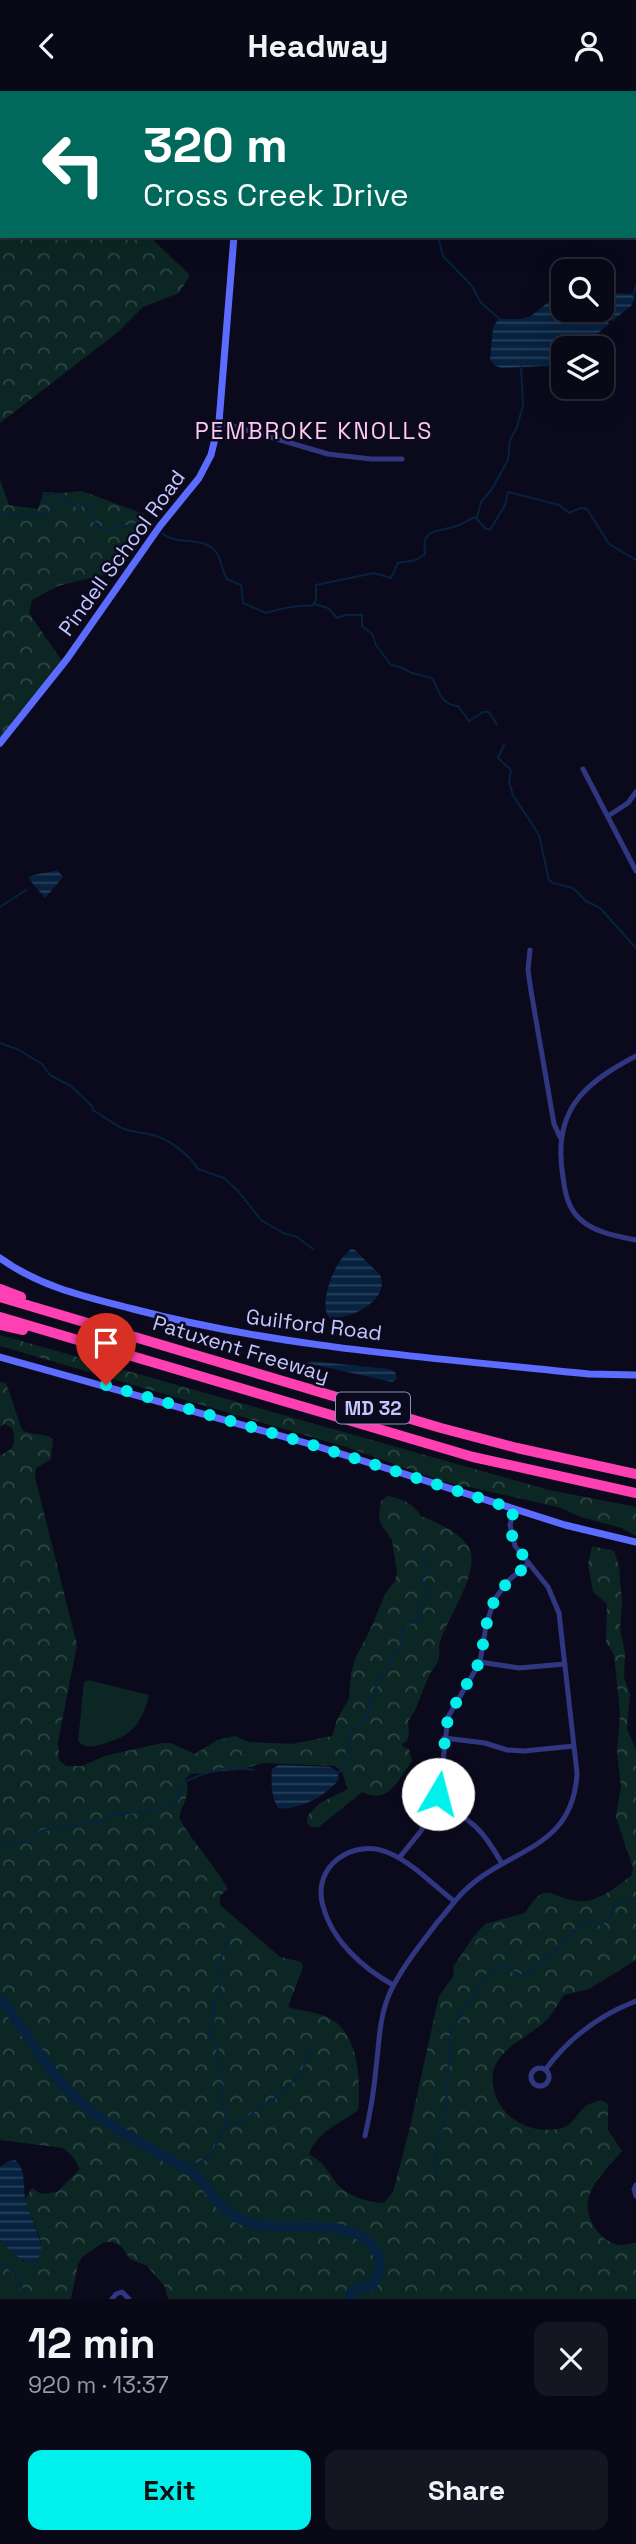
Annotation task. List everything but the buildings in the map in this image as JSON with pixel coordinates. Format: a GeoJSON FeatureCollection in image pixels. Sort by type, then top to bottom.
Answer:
{"type":"FeatureCollection","features":[{"type":"Feature","properties":{"kind":"highway"},"geometry":{"type":"LineString","coordinates":[[0,1289],[114,1331]]}},
{"type":"Feature","properties":{"kind":"highway","name":"Patuxent Freeway"},"geometry":{"type":"LineString","coordinates":[[0,1297],[480,1439],[636,1473]]}},
{"type":"Feature","properties":{"kind":"highway","name":"Patuxent Freeway"},"geometry":{"type":"LineString","coordinates":[[0,1317],[473,1457],[636,1493]]}},
{"type":"Feature","properties":{"kind":"highway"},"geometry":{"type":"LineString","coordinates":[[0,1325],[208,1379]]}},
{"type":"Feature","properties":{"kind":"street","name":"Pindell School Road"},"geometry":{"type":"LineString","coordinates":[[0,743],[67,659],[160,526],[199,478],[211,455],[219,422],[234,238]]}},
{"type":"Feature","properties":{"kind":"street"},"geometry":{"type":"LineString","coordinates":[[219,422],[328,454],[363,459],[402,459]]}},
{"type":"Feature","properties":{"kind":"street"},"geometry":{"type":"LineString","coordinates":[[583,769],[636,871]]}},
{"type":"Feature","properties":{"kind":"street"},"geometry":{"type":"LineString","coordinates":[[608,816],[628,803],[636,792]]}},
{"type":"Feature","properties":{"kind":"street"},"geometry":{"type":"LineString","coordinates":[[530,950],[528,970],[531,991],[554,1124],[560,1137],[564,1185],[571,1208],[575,1215],[599,1231],[636,1240]]}},
{"type":"Feature","properties":{"kind":"street"},"geometry":{"type":"LineString","coordinates":[[560,1137],[569,1114],[587,1088],[603,1074],[636,1056]]}},
{"type":"Feature","properties":{"kind":"street","name":"Guilford Road"},"geometry":{"type":"LineString","coordinates":[[0,1258],[37,1280],[65,1291],[236,1333],[589,1374],[636,1375]]}},
{"type":"Feature","properties":{"kind":"street"},"geometry":{"type":"LineString","coordinates":[[0,1357],[313,1445],[514,1509],[636,1542]]}},
{"type":"Feature","properties":{"kind":"street"},"geometry":{"type":"LineString","coordinates":[[365,2136],[382,2015],[393,1985],[454,1901],[474,1881],[501,1862],[534,1847],[552,1834],[562,1822],[575,1794],[577,1773],[556,1603],[548,1587],[515,1546],[510,1525],[514,1509]]}},
{"type":"Feature","properties":{"kind":"street"},"geometry":{"type":"LineString","coordinates":[[400,1858],[421,1831],[435,1804],[441,1779],[448,1717],[480,1661],[494,1600],[509,1580],[529,1563]]}},
{"type":"Feature","properties":{"kind":"street"},"geometry":{"type":"LineString","coordinates":[[480,1661],[519,1668],[565,1664]]}},
{"type":"Feature","properties":{"kind":"street"},"geometry":{"type":"LineString","coordinates":[[444,1738],[485,1743],[507,1750],[574,1746]]}},
{"type":"Feature","properties":{"kind":"street"},"geometry":{"type":"LineString","coordinates":[[435,1804],[476,1825],[501,1862]]}},
{"type":"Feature","properties":{"kind":"street"},"geometry":{"type":"LineString","coordinates":[[393,1985],[370,1971],[348,1949],[326,1916],[321,1898],[323,1881],[331,1865],[352,1849],[378,1849],[400,1858],[454,1901]]}},
{"type":"Feature","properties":{"kind":"street"},"geometry":{"type":"LineString","coordinates":[[545,2070],[585,2029],[610,2012],[636,2001]]}},
{"type":"Feature","properties":{"kind":"street"},"geometry":{"type":"LineString","coordinates":[[636,2185],[636,2196]]}},
{"type":"Feature","properties":{"kind":"street"},"geometry":{"type":"LineString","coordinates":[[112,2299],[122,2292],[129,2299]]}},
{"type":"Feature","properties":{"kind":"green space"},"geometry":{"type":"Polygon","coordinates":[[[0,238],[153,238],[190,275],[179,293],[143,307],[118,332],[0,423],[0,238]]]}},
{"type":"Feature","properties":{"kind":"green space"},"geometry":{"type":"Polygon","coordinates":[[[0,480],[9,505],[38,509],[43,495],[82,491],[144,514],[115,572],[58,586],[32,600],[29,613],[64,664],[0,742],[0,480]]]}},
{"type":"Feature","properties":{"kind":"green space"},"geometry":{"type":"Polygon","coordinates":[[[0,1335],[549,1490],[636,1507],[636,1536],[622,1528],[581,1517],[558,1507],[442,1481],[349,1448],[0,1346],[0,1335]]]}},
{"type":"Feature","properties":{"kind":"green space"},"geometry":{"type":"Polygon","coordinates":[[[0,1382],[6,1383],[22,1430],[53,1439],[51,1459],[36,1468],[35,1477],[77,1645],[58,1742],[59,1760],[66,1766],[82,1766],[105,1756],[162,1743],[170,1743],[195,1754],[217,1740],[235,1736],[249,1742],[292,1744],[332,1736],[349,1698],[351,1673],[356,1657],[385,1594],[395,1581],[397,1572],[392,1540],[379,1518],[381,1501],[387,1496],[407,1502],[421,1516],[455,1533],[470,1550],[470,1571],[440,1642],[438,1662],[408,1721],[407,1741],[402,1744],[409,1749],[412,1761],[392,1789],[379,1795],[362,1792],[319,1827],[312,1827],[307,1823],[308,1815],[320,1803],[348,1789],[342,1772],[335,1766],[264,1763],[238,1770],[191,1774],[185,1779],[187,1794],[179,1818],[228,1889],[220,1896],[220,1905],[280,1957],[301,1962],[303,1967],[288,2007],[331,2019],[340,2026],[353,2047],[358,2073],[358,2110],[323,2134],[309,2155],[323,2165],[341,2188],[362,2199],[384,2203],[393,2192],[439,1996],[454,1975],[453,1967],[472,1939],[485,1924],[525,1913],[543,1893],[577,1901],[592,1900],[632,1875],[633,1868],[616,1817],[621,1786],[617,1752],[620,1714],[614,1654],[606,1642],[607,1604],[593,1592],[588,1564],[592,1546],[614,1551],[619,1566],[622,1603],[620,1629],[625,1653],[624,1678],[630,1694],[627,1729],[636,1750],[636,1960],[589,1989],[564,1995],[545,2022],[500,2058],[492,2080],[496,2096],[508,2115],[539,2129],[562,2128],[570,2124],[588,2105],[601,2100],[608,2104],[608,2130],[622,2151],[594,2186],[587,2207],[595,2229],[606,2240],[622,2245],[636,2243],[636,2299],[168,2299],[165,2287],[147,2266],[130,2259],[121,2246],[104,2242],[82,2257],[71,2299],[0,2299],[0,2240],[24,2262],[39,2257],[41,2241],[25,2199],[32,2188],[41,2194],[57,2192],[80,2169],[73,2157],[63,2148],[0,2140],[0,1455],[11,1448],[14,1437],[12,1428],[5,1424],[0,1427],[0,1382]]]}},
{"type":"Feature","properties":{"kind":"green space"},"geometry":{"type":"Polygon","coordinates":[[[88,1680],[149,1695],[143,1714],[129,1732],[113,1741],[90,1747],[78,1741],[84,1682],[88,1680]]]}},
{"type":"Feature","properties":{"kind":"water"},"geometry":{"type":"Polygon","coordinates":[[[614,293],[631,294],[635,298],[631,306],[614,319],[614,293]]]}},
{"type":"Feature","properties":{"kind":"water"},"geometry":{"type":"Polygon","coordinates":[[[551,300],[551,322],[609,324],[594,336],[551,336],[551,366],[496,366],[490,360],[493,328],[498,319],[522,319],[531,316],[551,300]]]}},
{"type":"Feature","properties":{"kind":"water"},"geometry":{"type":"Polygon","coordinates":[[[57,870],[63,877],[45,898],[28,878],[57,870]]]}},
{"type":"Feature","properties":{"kind":"water"},"geometry":{"type":"Polygon","coordinates":[[[352,1249],[380,1275],[380,1292],[375,1300],[358,1312],[330,1318],[325,1303],[330,1281],[340,1261],[352,1249]]]}},
{"type":"Feature","properties":{"kind":"water"},"geometry":{"type":"Polygon","coordinates":[[[311,1361],[388,1369],[395,1372],[397,1379],[392,1382],[307,1363],[311,1361]]]}},
{"type":"Feature","properties":{"kind":"water"},"geometry":{"type":"Polygon","coordinates":[[[279,1765],[330,1767],[337,1771],[339,1779],[328,1791],[312,1801],[294,1807],[278,1808],[273,1794],[272,1769],[279,1765]]]}},
{"type":"Feature","properties":{"kind":"water"},"geometry":{"type":"Polygon","coordinates":[[[15,2160],[23,2174],[25,2199],[42,2246],[37,2262],[29,2264],[0,2240],[0,2167],[15,2160]]]}},
{"type":"Feature","properties":{"kind":"waterway"},"geometry":{"type":"LineString","coordinates":[[438,238],[443,256],[472,286],[481,303],[500,319]]}},
{"type":"Feature","properties":{"kind":"waterway"},"geometry":{"type":"LineString","coordinates":[[633,295],[636,286]]}},
{"type":"Feature","properties":{"kind":"waterway"},"geometry":{"type":"LineString","coordinates":[[477,518],[481,502],[492,489],[508,460],[510,440],[523,405],[521,367]]}},
{"type":"Feature","properties":{"kind":"waterway"},"geometry":{"type":"LineString","coordinates":[[163,534],[169,538],[210,547],[218,555],[227,579],[241,585],[243,603],[266,613],[312,606],[316,600],[316,585],[374,573],[391,578],[398,563],[416,560],[425,554],[425,540],[435,531],[456,526],[475,517],[490,530],[505,505],[508,492],[559,505],[569,513],[580,508],[587,509],[609,544],[636,560]]}},
{"type":"Feature","properties":{"kind":"waterway"},"geometry":{"type":"LineString","coordinates":[[0,512],[27,517],[50,513],[53,506],[46,502],[43,495],[53,493],[78,507],[92,504],[92,519],[105,529],[135,524],[150,526]]}},
{"type":"Feature","properties":{"kind":"waterway"},"geometry":{"type":"LineString","coordinates":[[315,604],[328,608],[337,618],[362,615],[362,626],[372,634],[376,645],[391,665],[432,678],[444,700],[458,706],[469,721],[483,712],[489,712],[497,725]]}},
{"type":"Feature","properties":{"kind":"waterway"},"geometry":{"type":"LineString","coordinates":[[504,745],[498,758],[511,770],[509,783],[513,795],[539,835],[549,880],[573,888],[586,901],[600,908],[636,948]]}},
{"type":"Feature","properties":{"kind":"waterway"},"geometry":{"type":"LineString","coordinates":[[0,907],[26,890]]}},
{"type":"Feature","properties":{"kind":"waterway"},"geometry":{"type":"LineString","coordinates":[[0,1043],[19,1050],[42,1064],[50,1075],[71,1086],[93,1110],[115,1124],[163,1139],[184,1152],[198,1169],[224,1178],[261,1220],[283,1233],[297,1237],[313,1249]]}},
{"type":"Feature","properties":{"kind":"waterway"},"geometry":{"type":"LineString","coordinates":[[336,1773],[346,1769],[346,1755],[352,1731],[365,1720],[369,1712],[369,1699],[375,1694],[377,1680],[386,1671],[395,1653],[402,1649],[402,1632],[410,1623],[421,1618],[416,1605],[431,1597],[421,1580],[429,1571],[428,1565],[422,1560],[428,1548]]}},
{"type":"Feature","properties":{"kind":"waterway"},"geometry":{"type":"LineString","coordinates":[[0,1842],[10,1847],[34,1838],[41,1831],[100,1822],[112,1814],[167,1806],[179,1799],[178,1788],[184,1782],[203,1774],[231,1767],[254,1770]]}},
{"type":"Feature","properties":{"kind":"waterway"},"geometry":{"type":"LineString","coordinates":[[436,2179],[436,2151],[446,2114],[451,2028],[467,2003],[490,1972],[506,1966],[520,1975],[526,1973],[584,1922],[589,1920],[601,1925],[611,1916],[615,1905],[636,1897]]}},
{"type":"Feature","properties":{"kind":"waterway"},"geometry":{"type":"LineString","coordinates":[[228,1941],[217,1967],[220,1993],[213,2004],[214,2019],[210,2036],[218,2046],[216,2058],[221,2069],[219,2075],[225,2084],[219,2096],[226,2109],[225,2118],[229,2124]]}},
{"type":"Feature","properties":{"kind":"waterway"},"geometry":{"type":"LineString","coordinates":[[0,1999],[74,2096],[117,2129],[191,2171],[231,2214],[248,2222],[267,2226],[343,2229],[359,2235],[373,2246],[379,2260],[379,2272],[375,2282],[351,2291],[350,2299]]}},
{"type":"Feature","properties":{"kind":"waterway"},"geometry":{"type":"LineString","coordinates":[[187,2169],[211,2156],[225,2126],[245,2121],[257,2108],[274,2100],[279,2092],[291,2084],[303,2069],[313,2047]]}},
{"type":"Feature","properties":{"kind":"waterway"},"geometry":{"type":"LineString","coordinates":[[0,2263],[18,2277],[22,2287],[21,2299]]}},
{"type":"Feature","properties":{"kind":"district","name":"PEMBROKE KNOLLS"},"geometry":{"type":"Point","coordinates":[314,431]}},
{"type":"Feature","properties":{"kind":"route"},"geometry":{"type":"LineString","coordinates":[[106,1385],[313,1445],[514,1509],[510,1525],[511,1535],[515,1546],[529,1563],[501,1589],[489,1611],[480,1661],[448,1717],[438,1794]]}}]}
